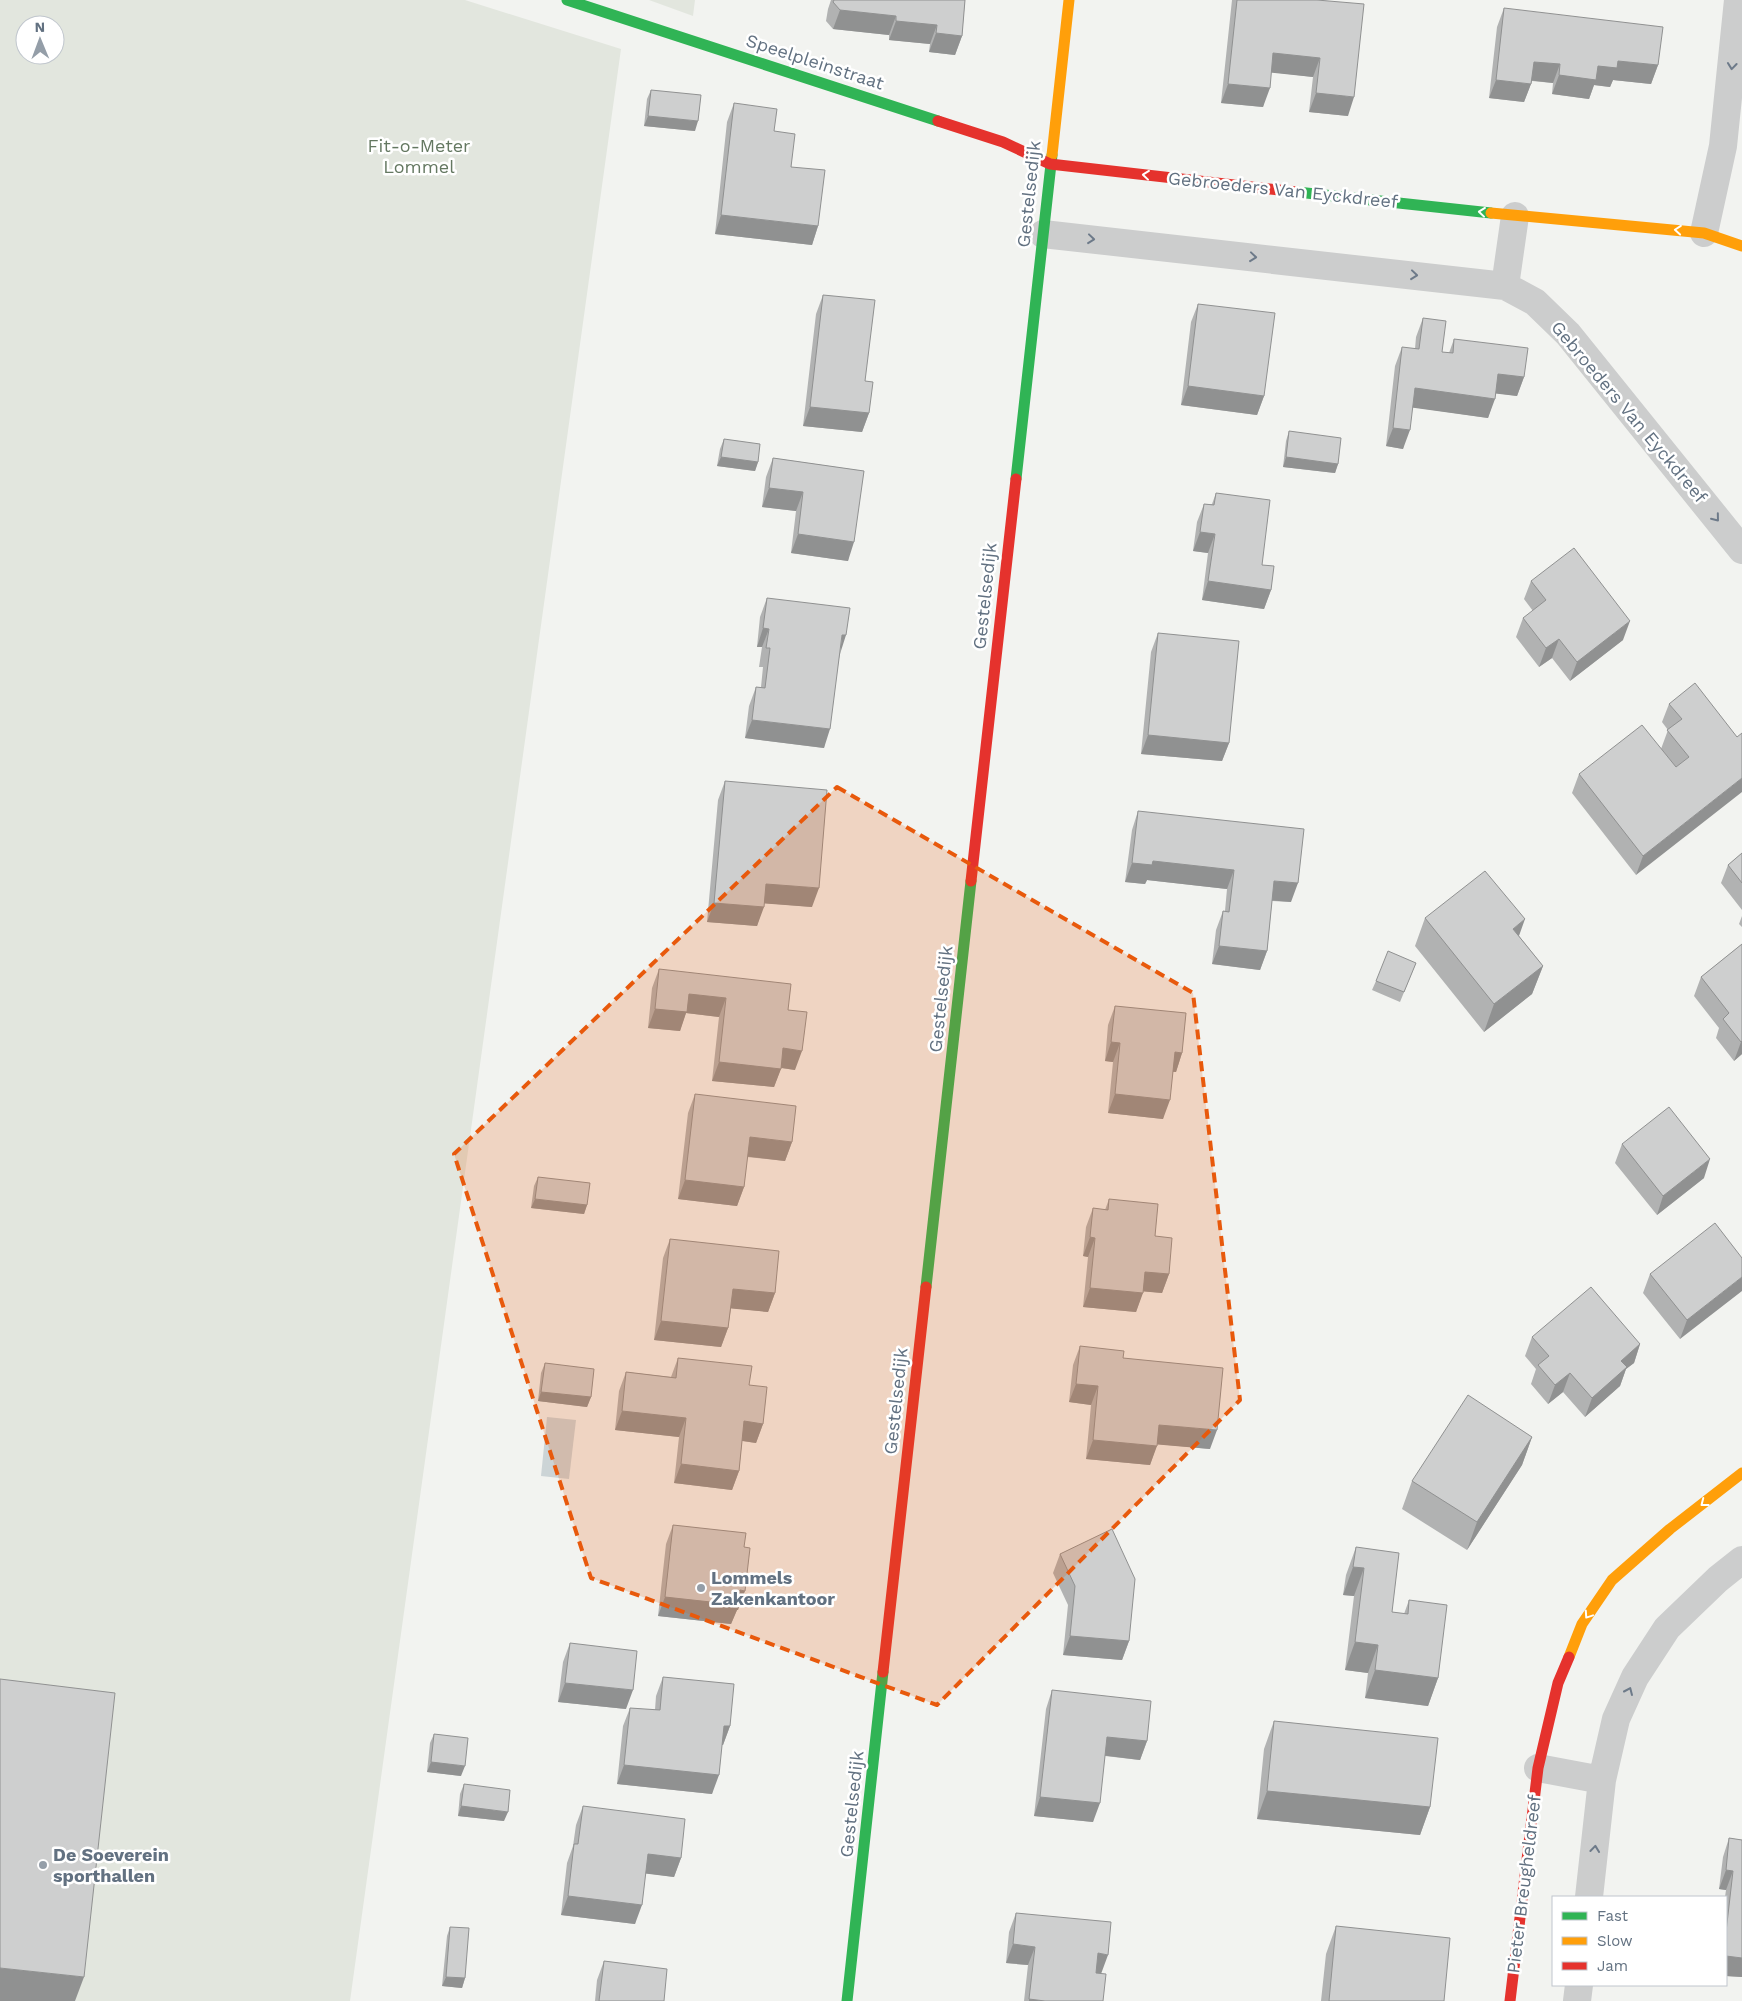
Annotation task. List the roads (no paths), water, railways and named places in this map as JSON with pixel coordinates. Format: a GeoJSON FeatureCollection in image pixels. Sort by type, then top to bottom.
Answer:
{"type":"FeatureCollection","features":[{"type":"Feature","properties":{"kind":"main road","name":"Speelpleinstraat"},"geometry":{"type":"LineString","coordinates":[[567,0],[1003,142],[1050,164]]}},
{"type":"Feature","properties":{"kind":"main road","name":"Gestelsedijk"},"geometry":{"type":"LineString","coordinates":[[848,2001],[1069,0]]}},
{"type":"Feature","properties":{"kind":"main road","name":"Gebroeders Van Eyckdreef"},"geometry":{"type":"LineString","coordinates":[[1050,164],[1515,216],[1704,233],[1742,246]]}},
{"type":"Feature","properties":{"kind":"main road","name":"Pieter Breugheldreef"},"geometry":{"type":"LineString","coordinates":[[1510,2001],[1538,1768],[1558,1683],[1582,1624],[1612,1580],[1670,1529],[1742,1472]]}},
{"type":"Feature","properties":{"kind":"street"},"geometry":{"type":"LineString","coordinates":[[1704,233],[1723,146],[1738,0]]}},
{"type":"Feature","properties":{"kind":"street"},"geometry":{"type":"LineString","coordinates":[[1506,286],[1515,216]]}},
{"type":"Feature","properties":{"kind":"street","name":"Gebroeders Van Eyckdreef"},"geometry":{"type":"LineString","coordinates":[[1043,234],[1506,286],[1535,302],[1568,334],[1742,550]]}},
{"type":"Feature","properties":{"kind":"street"},"geometry":{"type":"LineString","coordinates":[[1589,1896],[1602,1780],[1616,1719],[1635,1677],[1667,1628],[1718,1579],[1742,1560]]}},
{"type":"Feature","properties":{"kind":"street","name":"Pieter Breugheldreef"},"geometry":{"type":"LineString","coordinates":[[1538,1768],[1602,1780]]}},
{"type":"Feature","properties":{"kind":"street"},"geometry":{"type":"LineString","coordinates":[[1577,2001],[1579,1986]]}},
{"type":"Feature","properties":{"kind":"place","name":"Lommels Zakenkantoor"},"geometry":{"type":"Point","coordinates":[701,1588]}},
{"type":"Feature","properties":{"kind":"place","name":"De Soeverein sporthallen"},"geometry":{"type":"Point","coordinates":[43,1865]}},
{"type":"Feature","properties":{"kind":"park label","name":"Fit-o-Meter Lommel"},"geometry":{"type":"Point","coordinates":[419,156]}}]}
